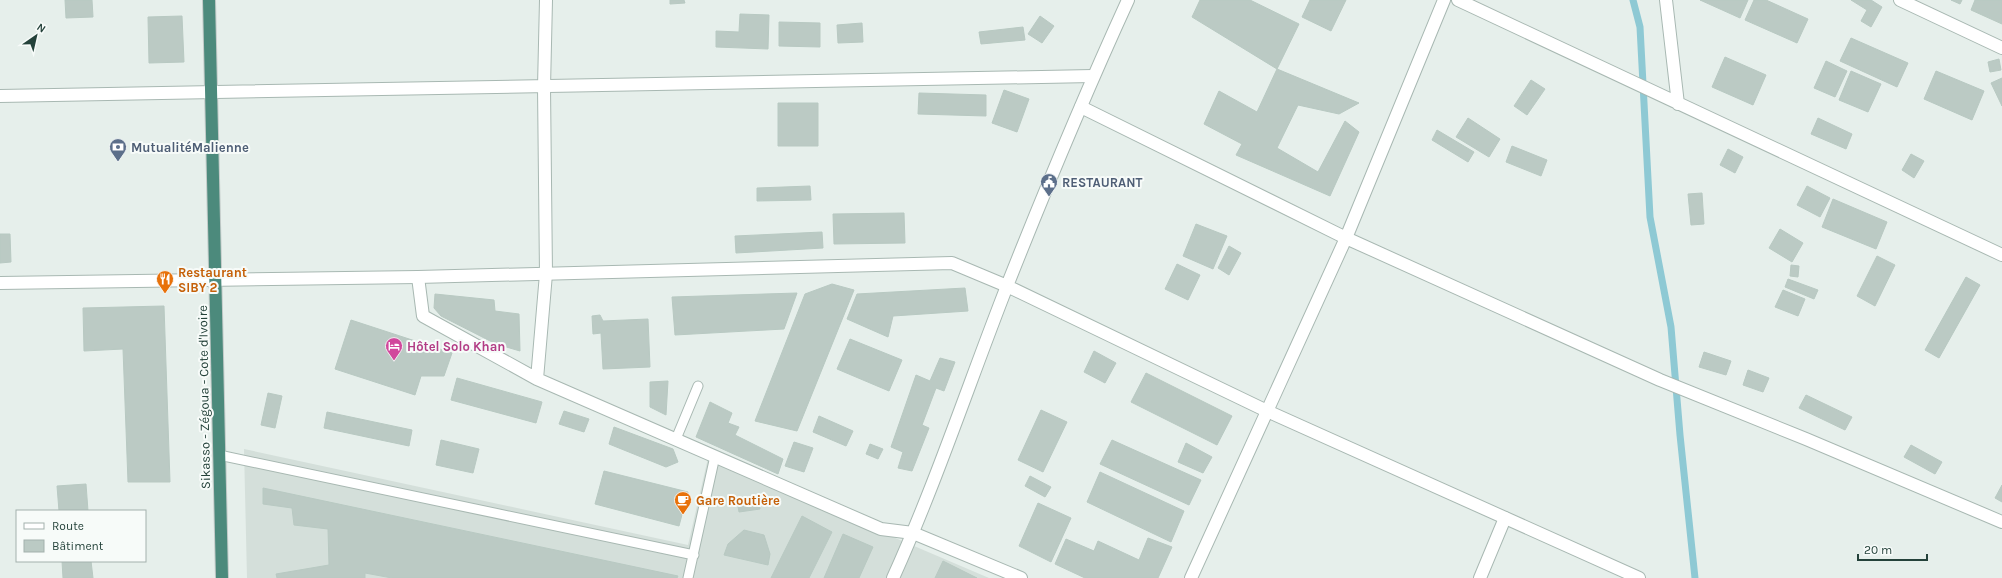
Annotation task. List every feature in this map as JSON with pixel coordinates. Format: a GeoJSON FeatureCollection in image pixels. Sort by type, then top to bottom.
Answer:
{"type":"FeatureCollection","features":[{"type":"Feature","properties":{"kind":"highway","name":"Sikasso - Zégoua - Cote d'Ivoire"},"geometry":{"type":"LineString","coordinates":[[209,0],[222,578]]}},
{"type":"Feature","properties":{"kind":"street"},"geometry":{"type":"LineString","coordinates":[[537,379],[546,274],[544,87],[546,0]]}},
{"type":"Feature","properties":{"kind":"street"},"geometry":{"type":"LineString","coordinates":[[893,578],[913,533],[1007,286],[1093,76],[1128,0]]}},
{"type":"Feature","properties":{"kind":"street"},"geometry":{"type":"LineString","coordinates":[[1191,578],[1346,238],[1444,0]]}},
{"type":"Feature","properties":{"kind":"street"},"geometry":{"type":"LineString","coordinates":[[1458,0],[2002,255]]}},
{"type":"Feature","properties":{"kind":"street"},"geometry":{"type":"LineString","coordinates":[[1666,0],[1678,104]]}},
{"type":"Feature","properties":{"kind":"street"},"geometry":{"type":"LineString","coordinates":[[1900,0],[2002,48]]}},
{"type":"Feature","properties":{"kind":"street"},"geometry":{"type":"LineString","coordinates":[[0,96],[210,94],[1093,76]]}},
{"type":"Feature","properties":{"kind":"street"},"geometry":{"type":"LineString","coordinates":[[1081,107],[1346,238],[1660,380],[1806,439],[2002,522]]}},
{"type":"Feature","properties":{"kind":"street"},"geometry":{"type":"LineString","coordinates":[[0,283],[418,277],[952,263],[1007,286],[1267,411],[1639,578]]}},
{"type":"Feature","properties":{"kind":"street"},"geometry":{"type":"LineString","coordinates":[[418,277],[423,316],[537,379],[881,529],[913,533],[1021,578]]}},
{"type":"Feature","properties":{"kind":"street"},"geometry":{"type":"LineString","coordinates":[[1480,578],[1505,518]]}},
{"type":"Feature","properties":{"kind":"lane"},"geometry":{"type":"LineString","coordinates":[[676,439],[698,386]]}},
{"type":"Feature","properties":{"kind":"lane"},"geometry":{"type":"LineString","coordinates":[[219,455],[694,554]]}},
{"type":"Feature","properties":{"kind":"lane"},"geometry":{"type":"LineString","coordinates":[[688,578],[715,456]]}},
{"type":"Feature","properties":{"kind":"shaded area"},"geometry":{"type":"Polygon","coordinates":[[[244,449],[688,545],[708,458],[989,578],[247,578],[244,449]]]}},
{"type":"Feature","properties":{"kind":"building"},"geometry":{"type":"Polygon","coordinates":[[[65,0],[92,0],[93,17],[66,18],[65,0]]]}},
{"type":"Feature","properties":{"kind":"building"},"geometry":{"type":"Polygon","coordinates":[[[670,0],[684,0],[685,3],[670,4],[670,0]]]}},
{"type":"Feature","properties":{"kind":"building"},"geometry":{"type":"Polygon","coordinates":[[[1200,0],[1250,0],[1299,24],[1277,69],[1192,17],[1200,0]]]}},
{"type":"Feature","properties":{"kind":"building"},"geometry":{"type":"Polygon","coordinates":[[[1310,0],[1346,0],[1331,31],[1302,17],[1310,0]]]}},
{"type":"Feature","properties":{"kind":"building"},"geometry":{"type":"Polygon","coordinates":[[[1700,0],[1748,0],[1740,18],[1700,0]]]}},
{"type":"Feature","properties":{"kind":"building"},"geometry":{"type":"Polygon","coordinates":[[[1754,0],[1766,0],[1808,19],[1797,43],[1745,20],[1754,0]]]}},
{"type":"Feature","properties":{"kind":"building"},"geometry":{"type":"Polygon","coordinates":[[[1851,0],[1871,0],[1882,7],[1871,27],[1861,21],[1867,10],[1851,0]]]}},
{"type":"Feature","properties":{"kind":"building"},"geometry":{"type":"Polygon","coordinates":[[[1951,0],[1962,0],[1960,4],[1951,0]]]}},
{"type":"Feature","properties":{"kind":"building"},"geometry":{"type":"Polygon","coordinates":[[[1975,0],[2002,0],[2002,24],[1971,10],[1975,0]]]}},
{"type":"Feature","properties":{"kind":"building"},"geometry":{"type":"Polygon","coordinates":[[[740,14],[769,15],[768,49],[716,47],[716,31],[739,32],[740,14]]]}},
{"type":"Feature","properties":{"kind":"building"},"geometry":{"type":"Polygon","coordinates":[[[182,16],[184,62],[149,63],[148,17],[182,16]]]}},
{"type":"Feature","properties":{"kind":"building"},"geometry":{"type":"Polygon","coordinates":[[[1040,16],[1054,26],[1042,43],[1028,34],[1040,16]]]}},
{"type":"Feature","properties":{"kind":"building"},"geometry":{"type":"Polygon","coordinates":[[[779,22],[820,23],[820,47],[779,46],[779,22]]]}},
{"type":"Feature","properties":{"kind":"building"},"geometry":{"type":"Polygon","coordinates":[[[862,23],[863,42],[838,43],[837,25],[862,23]]]}},
{"type":"Feature","properties":{"kind":"building"},"geometry":{"type":"Polygon","coordinates":[[[1023,27],[1025,40],[981,44],[979,32],[1023,27]]]}},
{"type":"Feature","properties":{"kind":"building"},"geometry":{"type":"Polygon","coordinates":[[[1851,38],[1908,63],[1897,87],[1840,61],[1851,38]]]}},
{"type":"Feature","properties":{"kind":"building"},"geometry":{"type":"Polygon","coordinates":[[[1725,57],[1766,75],[1753,105],[1712,87],[1725,57]]]}},
{"type":"Feature","properties":{"kind":"building"},"geometry":{"type":"Polygon","coordinates":[[[1999,59],[2001,70],[1990,72],[1988,62],[1999,59]]]}},
{"type":"Feature","properties":{"kind":"building"},"geometry":{"type":"Polygon","coordinates":[[[1826,61],[1847,71],[1835,97],[1814,88],[1826,61]]]}},
{"type":"Feature","properties":{"kind":"building"},"geometry":{"type":"Polygon","coordinates":[[[1277,69],[1359,103],[1339,114],[1298,105],[1277,148],[1318,172],[1345,121],[1359,132],[1330,196],[1236,155],[1242,144],[1204,124],[1219,91],[1257,112],[1277,69]]]}},
{"type":"Feature","properties":{"kind":"building"},"geometry":{"type":"Polygon","coordinates":[[[1851,71],[1881,84],[1868,112],[1839,100],[1851,71]]]}},
{"type":"Feature","properties":{"kind":"building"},"geometry":{"type":"Polygon","coordinates":[[[1936,71],[1984,91],[1972,120],[1924,99],[1936,71]]]}},
{"type":"Feature","properties":{"kind":"building"},"geometry":{"type":"Polygon","coordinates":[[[2002,78],[2002,106],[1991,83],[2002,78]]]}},
{"type":"Feature","properties":{"kind":"building"},"geometry":{"type":"Polygon","coordinates":[[[1531,80],[1545,89],[1527,115],[1514,106],[1531,80]]]}},
{"type":"Feature","properties":{"kind":"building"},"geometry":{"type":"Polygon","coordinates":[[[1004,90],[1029,99],[1017,132],[992,123],[1004,90]]]}},
{"type":"Feature","properties":{"kind":"building"},"geometry":{"type":"Polygon","coordinates":[[[919,93],[986,95],[986,116],[918,114],[919,93]]]}},
{"type":"Feature","properties":{"kind":"building"},"geometry":{"type":"Polygon","coordinates":[[[778,103],[818,103],[818,146],[778,146],[778,103]]]}},
{"type":"Feature","properties":{"kind":"building"},"geometry":{"type":"Polygon","coordinates":[[[1468,118],[1500,139],[1489,157],[1456,137],[1468,118]]]}},
{"type":"Feature","properties":{"kind":"building"},"geometry":{"type":"Polygon","coordinates":[[[1818,118],[1852,134],[1846,149],[1811,134],[1818,118]]]}},
{"type":"Feature","properties":{"kind":"building"},"geometry":{"type":"Polygon","coordinates":[[[1437,130],[1474,152],[1468,162],[1432,140],[1437,130]]]}},
{"type":"Feature","properties":{"kind":"building"},"geometry":{"type":"Polygon","coordinates":[[[1512,146],[1547,160],[1541,176],[1506,162],[1512,146]]]}},
{"type":"Feature","properties":{"kind":"building"},"geometry":{"type":"Polygon","coordinates":[[[1728,149],[1743,157],[1735,173],[1720,165],[1728,149]]]}},
{"type":"Feature","properties":{"kind":"building"},"geometry":{"type":"Polygon","coordinates":[[[1911,154],[1924,161],[1914,178],[1902,170],[1911,154]]]}},
{"type":"Feature","properties":{"kind":"building"},"geometry":{"type":"Polygon","coordinates":[[[810,186],[811,200],[757,201],[757,188],[810,186]]]}},
{"type":"Feature","properties":{"kind":"building"},"geometry":{"type":"Polygon","coordinates":[[[1807,186],[1830,198],[1820,217],[1797,205],[1807,186]]]}},
{"type":"Feature","properties":{"kind":"building"},"geometry":{"type":"Polygon","coordinates":[[[1702,193],[1704,224],[1691,225],[1688,194],[1702,193]]]}},
{"type":"Feature","properties":{"kind":"building"},"geometry":{"type":"Polygon","coordinates":[[[1833,199],[1887,222],[1876,249],[1822,227],[1833,199]]]}},
{"type":"Feature","properties":{"kind":"building"},"geometry":{"type":"Polygon","coordinates":[[[904,213],[905,243],[834,244],[833,214],[904,213]]]}},
{"type":"Feature","properties":{"kind":"building"},"geometry":{"type":"Polygon","coordinates":[[[1196,224],[1227,236],[1213,269],[1183,256],[1196,224]]]}},
{"type":"Feature","properties":{"kind":"building"},"geometry":{"type":"Polygon","coordinates":[[[1780,229],[1803,243],[1792,262],[1769,248],[1780,229]]]}},
{"type":"Feature","properties":{"kind":"building"},"geometry":{"type":"Polygon","coordinates":[[[822,232],[823,248],[736,253],[735,236],[822,232]]]}},
{"type":"Feature","properties":{"kind":"building"},"geometry":{"type":"Polygon","coordinates":[[[0,234],[10,234],[11,262],[0,263],[0,234]]]}},
{"type":"Feature","properties":{"kind":"building"},"geometry":{"type":"Polygon","coordinates":[[[1229,246],[1241,253],[1229,275],[1218,268],[1229,246]]]}},
{"type":"Feature","properties":{"kind":"building"},"geometry":{"type":"Polygon","coordinates":[[[1877,256],[1895,265],[1875,306],[1857,296],[1877,256]]]}},
{"type":"Feature","properties":{"kind":"building"},"geometry":{"type":"Polygon","coordinates":[[[1177,264],[1200,275],[1188,300],[1165,289],[1177,264]]]}},
{"type":"Feature","properties":{"kind":"building"},"geometry":{"type":"Polygon","coordinates":[[[1791,265],[1799,266],[1798,277],[1790,276],[1791,265]]]}},
{"type":"Feature","properties":{"kind":"building"},"geometry":{"type":"Polygon","coordinates":[[[1966,277],[1980,285],[1939,358],[1925,350],[1966,277]]]}},
{"type":"Feature","properties":{"kind":"building"},"geometry":{"type":"Polygon","coordinates":[[[1788,279],[1818,290],[1814,299],[1785,287],[1788,279]]]}},
{"type":"Feature","properties":{"kind":"building"},"geometry":{"type":"Polygon","coordinates":[[[832,284],[854,290],[797,431],[755,421],[805,294],[832,284]]]}},
{"type":"Feature","properties":{"kind":"building"},"geometry":{"type":"Polygon","coordinates":[[[965,288],[968,311],[893,316],[888,337],[847,319],[857,294],[965,288]]]}},
{"type":"Feature","properties":{"kind":"building"},"geometry":{"type":"Polygon","coordinates":[[[1783,290],[1805,299],[1798,316],[1775,307],[1783,290]]]}},
{"type":"Feature","properties":{"kind":"building"},"geometry":{"type":"Polygon","coordinates":[[[797,293],[784,329],[675,335],[672,297],[797,293]]]}},
{"type":"Feature","properties":{"kind":"building"},"geometry":{"type":"Polygon","coordinates":[[[435,294],[494,300],[495,311],[519,314],[520,351],[496,344],[441,316],[434,308],[435,294]]]}},
{"type":"Feature","properties":{"kind":"building"},"geometry":{"type":"Polygon","coordinates":[[[164,306],[170,482],[128,482],[123,349],[84,351],[83,308],[164,306]]]}},
{"type":"Feature","properties":{"kind":"building"},"geometry":{"type":"Polygon","coordinates":[[[600,315],[603,321],[648,319],[650,367],[603,369],[601,333],[593,334],[592,316],[600,315]]]}},
{"type":"Feature","properties":{"kind":"building","name":"Hôtel Solo Khan"},"geometry":{"type":"Polygon","coordinates":[[[351,320],[452,353],[444,376],[421,376],[415,395],[335,369],[351,320]]]}},
{"type":"Feature","properties":{"kind":"building"},"geometry":{"type":"Polygon","coordinates":[[[850,339],[902,360],[889,391],[837,369],[850,339]]]}},
{"type":"Feature","properties":{"kind":"building"},"geometry":{"type":"Polygon","coordinates":[[[1094,351],[1116,363],[1105,383],[1084,372],[1094,351]]]}},
{"type":"Feature","properties":{"kind":"building"},"geometry":{"type":"Polygon","coordinates":[[[1704,352],[1731,361],[1726,375],[1699,367],[1704,352]]]}},
{"type":"Feature","properties":{"kind":"building"},"geometry":{"type":"Polygon","coordinates":[[[940,358],[955,362],[944,391],[936,388],[922,425],[929,428],[912,471],[898,468],[903,452],[891,447],[916,375],[930,381],[940,358]]]}},
{"type":"Feature","properties":{"kind":"building"},"geometry":{"type":"Polygon","coordinates":[[[1748,370],[1769,378],[1763,392],[1743,385],[1748,370]]]}},
{"type":"Feature","properties":{"kind":"building"},"geometry":{"type":"Polygon","coordinates":[[[1146,373],[1232,416],[1217,445],[1131,402],[1146,373]]]}},
{"type":"Feature","properties":{"kind":"building"},"geometry":{"type":"Polygon","coordinates":[[[457,378],[542,402],[536,423],[451,400],[457,378]]]}},
{"type":"Feature","properties":{"kind":"building"},"geometry":{"type":"Polygon","coordinates":[[[668,381],[666,415],[650,407],[650,382],[668,381]]]}},
{"type":"Feature","properties":{"kind":"building"},"geometry":{"type":"Polygon","coordinates":[[[268,393],[282,396],[275,428],[261,425],[268,393]]]}},
{"type":"Feature","properties":{"kind":"building"},"geometry":{"type":"Polygon","coordinates":[[[1806,395],[1852,417],[1845,430],[1799,408],[1806,395]]]}},
{"type":"Feature","properties":{"kind":"building"},"geometry":{"type":"Polygon","coordinates":[[[710,402],[732,413],[728,423],[739,427],[735,435],[783,459],[778,474],[696,437],[710,402]]]}},
{"type":"Feature","properties":{"kind":"building"},"geometry":{"type":"Polygon","coordinates":[[[1041,410],[1067,422],[1043,472],[1018,460],[1041,410]]]}},
{"type":"Feature","properties":{"kind":"building"},"geometry":{"type":"Polygon","coordinates":[[[564,411],[589,419],[584,432],[559,424],[564,411]]]}},
{"type":"Feature","properties":{"kind":"building"},"geometry":{"type":"Polygon","coordinates":[[[327,412],[412,430],[409,446],[324,428],[327,412]]]}},
{"type":"Feature","properties":{"kind":"building"},"geometry":{"type":"Polygon","coordinates":[[[819,416],[853,431],[846,446],[813,432],[819,416]]]}},
{"type":"Feature","properties":{"kind":"building"},"geometry":{"type":"Polygon","coordinates":[[[614,427],[673,449],[678,462],[666,467],[609,444],[614,427]]]}},
{"type":"Feature","properties":{"kind":"building"},"geometry":{"type":"Polygon","coordinates":[[[441,440],[479,449],[473,473],[436,465],[441,440]]]}},
{"type":"Feature","properties":{"kind":"building"},"geometry":{"type":"Polygon","coordinates":[[[1112,440],[1201,480],[1189,505],[1100,464],[1112,440]]]}},
{"type":"Feature","properties":{"kind":"building"},"geometry":{"type":"Polygon","coordinates":[[[794,442],[813,448],[804,472],[785,466],[794,442]]]}},
{"type":"Feature","properties":{"kind":"building"},"geometry":{"type":"Polygon","coordinates":[[[1186,443],[1212,457],[1203,473],[1178,462],[1186,443]]]}},
{"type":"Feature","properties":{"kind":"building"},"geometry":{"type":"Polygon","coordinates":[[[870,444],[883,449],[878,459],[866,454],[870,444]]]}},
{"type":"Feature","properties":{"kind":"building"},"geometry":{"type":"Polygon","coordinates":[[[1911,445],[1942,462],[1935,474],[1904,457],[1911,445]]]}},
{"type":"Feature","properties":{"kind":"building"},"geometry":{"type":"Polygon","coordinates":[[[604,471],[688,492],[679,526],[595,504],[604,471]]]}},
{"type":"Feature","properties":{"kind":"building"},"geometry":{"type":"Polygon","coordinates":[[[1100,472],[1184,511],[1171,542],[1087,502],[1100,472]]]}},
{"type":"Feature","properties":{"kind":"building"},"geometry":{"type":"Polygon","coordinates":[[[1030,476],[1051,487],[1045,497],[1025,486],[1030,476]]]}},
{"type":"Feature","properties":{"kind":"building"},"geometry":{"type":"Polygon","coordinates":[[[86,484],[88,510],[59,510],[57,486],[86,484]]]}},
{"type":"Feature","properties":{"kind":"building"},"geometry":{"type":"Polygon","coordinates":[[[2002,485],[2002,502],[1995,498],[2002,485]]]}},
{"type":"Feature","properties":{"kind":"building"},"geometry":{"type":"Polygon","coordinates":[[[263,488],[678,576],[677,578],[392,578],[365,573],[365,578],[277,578],[276,574],[329,565],[328,529],[294,525],[292,508],[263,504],[263,488]]]}},
{"type":"Feature","properties":{"kind":"building"},"geometry":{"type":"Polygon","coordinates":[[[758,498],[760,509],[739,512],[737,501],[758,498]]]}},
{"type":"Feature","properties":{"kind":"building"},"geometry":{"type":"Polygon","coordinates":[[[1038,503],[1071,518],[1051,562],[1019,546],[1038,503]]]}},
{"type":"Feature","properties":{"kind":"building"},"geometry":{"type":"Polygon","coordinates":[[[802,516],[832,532],[809,578],[771,578],[802,516]]]}},
{"type":"Feature","properties":{"kind":"building"},"geometry":{"type":"Polygon","coordinates":[[[744,530],[764,535],[770,554],[768,565],[724,555],[728,544],[744,530]]]}},
{"type":"Feature","properties":{"kind":"building"},"geometry":{"type":"Polygon","coordinates":[[[843,534],[873,547],[859,578],[824,578],[843,534]]]}},
{"type":"Feature","properties":{"kind":"building"},"geometry":{"type":"Polygon","coordinates":[[[1148,538],[1172,547],[1158,578],[1085,578],[1055,564],[1066,539],[1094,551],[1098,541],[1139,560],[1148,538]]]}},
{"type":"Feature","properties":{"kind":"building"},"geometry":{"type":"Polygon","coordinates":[[[943,561],[977,578],[935,578],[943,561]]]}},
{"type":"Feature","properties":{"kind":"building"},"geometry":{"type":"Polygon","coordinates":[[[62,562],[91,562],[93,578],[63,578],[62,562]]]}},
{"type":"Feature","properties":{"kind":"waterway"},"geometry":{"type":"LineString","coordinates":[[1633,0],[1640,27],[1650,217],[1671,327],[1680,435],[1695,578]]}},
{"type":"Feature","properties":{"kind":"place","name":"MutualitéMalienne"},"geometry":{"type":"Point","coordinates":[118,162]}},
{"type":"Feature","properties":{"kind":"place","name":"RESTAURANT"},"geometry":{"type":"Point","coordinates":[1049,197]}},
{"type":"Feature","properties":{"kind":"place","name":"Restaurant SIBY 2"},"geometry":{"type":"Point","coordinates":[165,294]}},
{"type":"Feature","properties":{"kind":"place","name":"Hôtel Solo Khan"},"geometry":{"type":"Point","coordinates":[394,361]}},
{"type":"Feature","properties":{"kind":"place","name":"Gare Routière"},"geometry":{"type":"Point","coordinates":[683,515]}}]}
